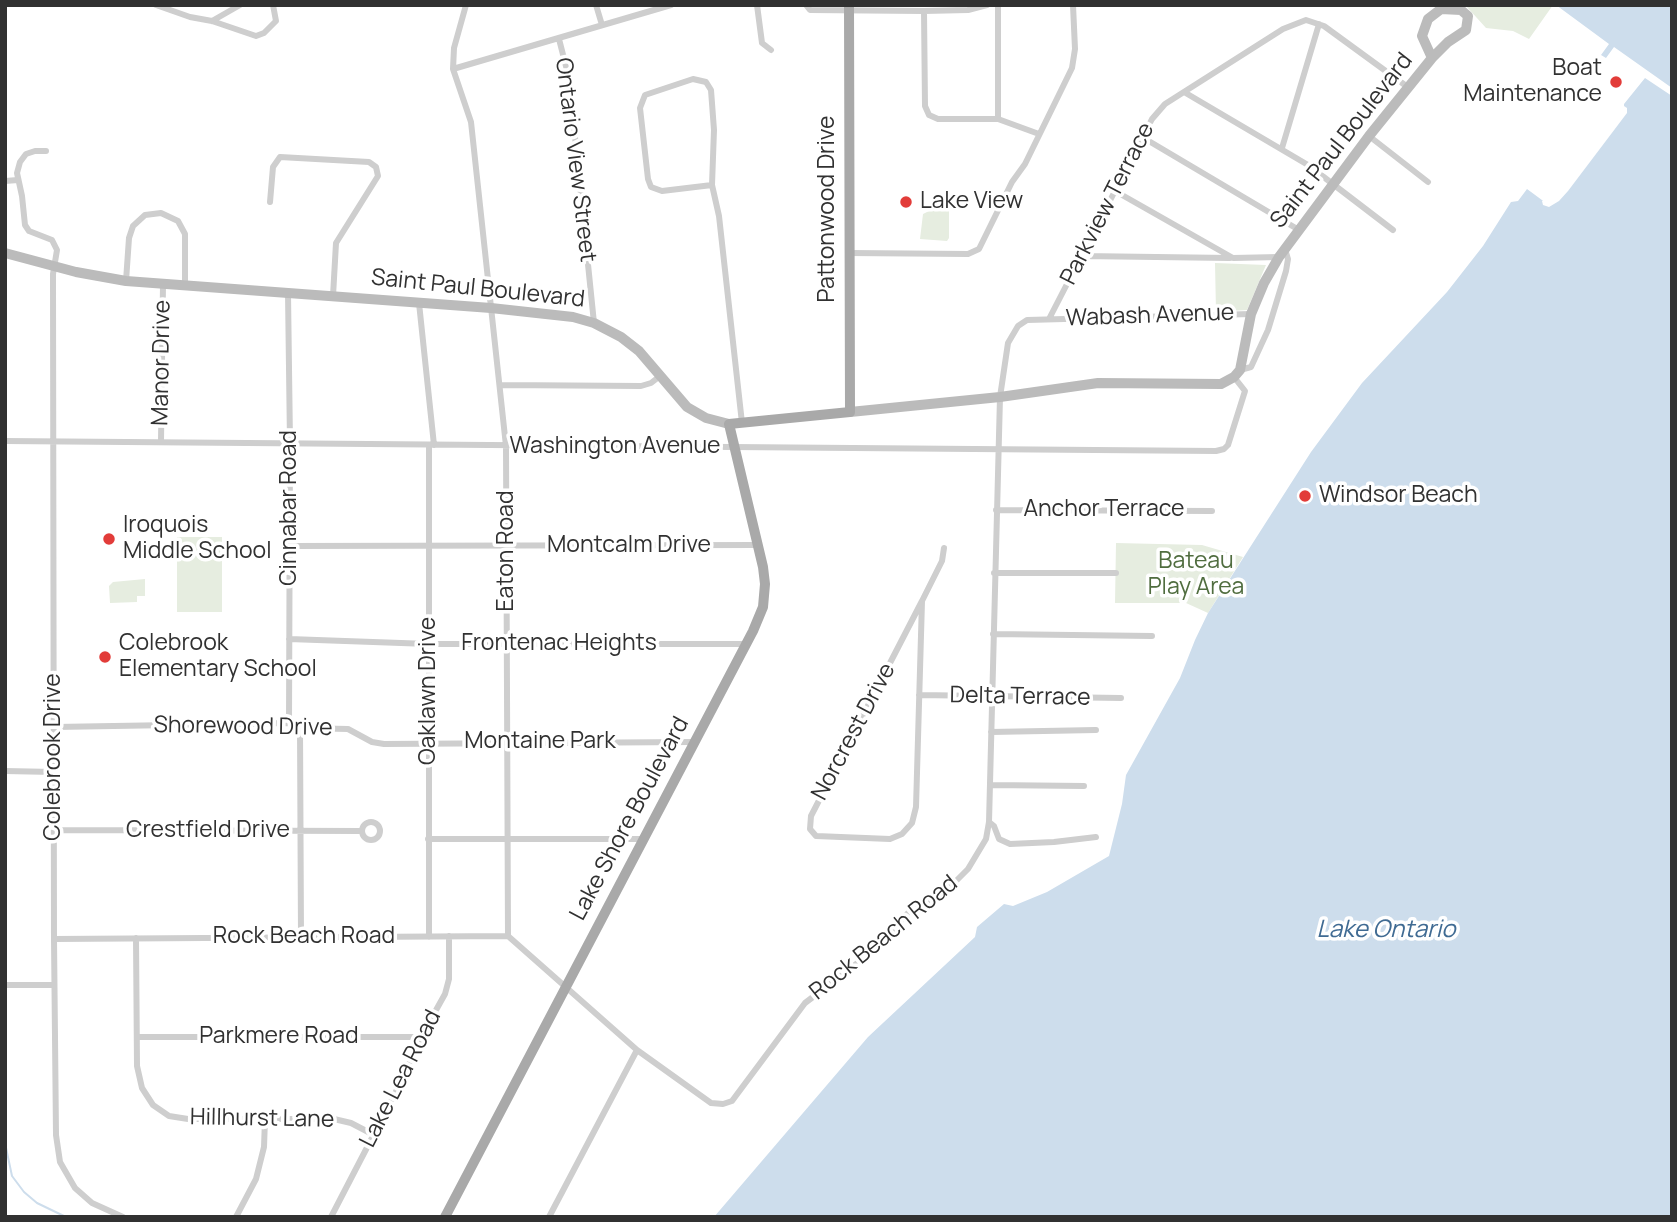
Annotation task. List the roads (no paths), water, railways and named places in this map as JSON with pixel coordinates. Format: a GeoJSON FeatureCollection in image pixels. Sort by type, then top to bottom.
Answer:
{"type":"FeatureCollection","features":[{"type":"Feature","properties":{"kind":"main road","name":"Pattonwood Drive"},"geometry":{"type":"LineString","coordinates":[[849,8],[850,412]]}},
{"type":"Feature","properties":{"kind":"main road","name":"Saint Paul Boulevard"},"geometry":{"type":"LineString","coordinates":[[729,424],[850,412]]}},
{"type":"Feature","properties":{"kind":"main road","name":"Lake Shore Boulevard"},"geometry":{"type":"LineString","coordinates":[[445,1217],[759,618],[765,596],[764,575],[729,424]]}},
{"type":"Feature","properties":{"kind":"street"},"geometry":{"type":"LineString","coordinates":[[156,5],[256,36],[264,33],[276,20],[273,5]]}},
{"type":"Feature","properties":{"kind":"street"},"geometry":{"type":"LineString","coordinates":[[212,21],[240,5]]}},
{"type":"Feature","properties":{"kind":"street","name":"Eaton Road"},"geometry":{"type":"LineString","coordinates":[[466,5],[454,48],[453,69],[471,122],[506,446],[508,936]]}},
{"type":"Feature","properties":{"kind":"street"},"geometry":{"type":"LineString","coordinates":[[596,5],[602,25]]}},
{"type":"Feature","properties":{"kind":"street"},"geometry":{"type":"LineString","coordinates":[[453,69],[671,5]]}},
{"type":"Feature","properties":{"kind":"street"},"geometry":{"type":"LineString","coordinates":[[757,5],[762,43],[771,50]]}},
{"type":"Feature","properties":{"kind":"street"},"geometry":{"type":"LineString","coordinates":[[806,5],[810,10],[968,10],[987,5]]}},
{"type":"Feature","properties":{"kind":"street"},"geometry":{"type":"LineString","coordinates":[[998,5],[998,119]]}},
{"type":"Feature","properties":{"kind":"street"},"geometry":{"type":"LineString","coordinates":[[849,253],[968,254],[976,252],[982,246],[1012,182],[1023,169],[1073,63],[1073,5]]}},
{"type":"Feature","properties":{"kind":"street","name":"Saint Paul Boulevard"},"geometry":{"type":"LineString","coordinates":[[1237,374],[1251,314],[1264,283],[1282,253],[1432,58],[1468,27],[1468,16],[1464,12],[1448,6],[1432,14],[1425,24],[1422,36],[1432,58]]}},
{"type":"Feature","properties":{"kind":"street"},"geometry":{"type":"LineString","coordinates":[[924,10],[925,106],[929,115],[938,120],[998,119],[1039,134]]}},
{"type":"Feature","properties":{"kind":"street","name":"Parkview Terrace"},"geometry":{"type":"LineString","coordinates":[[1049,319],[1160,107],[1292,24],[1306,20],[1320,24]]}},
{"type":"Feature","properties":{"kind":"street"},"geometry":{"type":"LineString","coordinates":[[1282,148],[1320,24],[1409,88]]}},
{"type":"Feature","properties":{"kind":"street","name":"Ontario View Street"},"geometry":{"type":"LineString","coordinates":[[559,39],[569,78],[594,323]]}},
{"type":"Feature","properties":{"kind":"street"},"geometry":{"type":"LineString","coordinates":[[712,185],[663,191],[651,187],[640,108],[645,95],[692,79],[702,80],[709,85],[712,95],[712,185],[719,216],[742,424]]}},
{"type":"Feature","properties":{"kind":"street"},"geometry":{"type":"LineString","coordinates":[[1184,92],[1282,148],[1334,183],[1392,230]]}},
{"type":"Feature","properties":{"kind":"street"},"geometry":{"type":"LineString","coordinates":[[1370,136],[1428,182]]}},
{"type":"Feature","properties":{"kind":"street"},"geometry":{"type":"LineString","coordinates":[[1142,137],[1299,230]]}},
{"type":"Feature","properties":{"kind":"street"},"geometry":{"type":"LineString","coordinates":[[5,181],[18,180],[18,166],[30,152],[46,152]]}},
{"type":"Feature","properties":{"kind":"street"},"geometry":{"type":"LineString","coordinates":[[270,202],[272,167],[280,158],[369,162],[376,167],[378,176],[337,243],[333,296]]}},
{"type":"Feature","properties":{"kind":"street","name":"Colebrook Drive"},"geometry":{"type":"LineString","coordinates":[[18,180],[24,225],[29,232],[52,240],[57,246],[54,266],[53,441],[56,1135],[60,1162],[68,1178],[84,1197],[123,1217]]}},
{"type":"Feature","properties":{"kind":"street"},"geometry":{"type":"LineString","coordinates":[[1115,191],[1233,258]]}},
{"type":"Feature","properties":{"kind":"street"},"geometry":{"type":"LineString","coordinates":[[126,281],[132,226],[145,215],[161,213],[174,218],[184,229],[185,286]]}},
{"type":"Feature","properties":{"kind":"street","name":"Saint Paul Boulevard"},"geometry":{"type":"LineString","coordinates":[[5,253],[126,281],[563,315],[594,323],[630,344],[687,407],[706,418],[729,424]]}},
{"type":"Feature","properties":{"kind":"street"},"geometry":{"type":"LineString","coordinates":[[1082,256],[1233,258],[1282,253]]}},
{"type":"Feature","properties":{"kind":"street","name":"Saint Paul Boulevard"},"geometry":{"type":"LineString","coordinates":[[850,412],[1000,397],[1098,383],[1221,384],[1251,366],[1268,330],[1286,271],[1288,259],[1282,253]]}},
{"type":"Feature","properties":{"kind":"street","name":"Manor Drive"},"geometry":{"type":"LineString","coordinates":[[161,442],[163,284]]}},
{"type":"Feature","properties":{"kind":"street","name":"Cinnabar Road"},"geometry":{"type":"LineString","coordinates":[[288,293],[289,723]]}},
{"type":"Feature","properties":{"kind":"street","name":"Oaklawn Drive"},"geometry":{"type":"LineString","coordinates":[[419,303],[431,445],[429,937]]}},
{"type":"Feature","properties":{"kind":"street","name":"Wabash Avenue"},"geometry":{"type":"LineString","coordinates":[[1049,319],[1251,314]]}},
{"type":"Feature","properties":{"kind":"street"},"geometry":{"type":"LineString","coordinates":[[1000,397],[1008,343],[1018,326],[1027,320],[1049,319]]}},
{"type":"Feature","properties":{"kind":"street","name":"Washington Avenue"},"geometry":{"type":"LineString","coordinates":[[5,441],[1216,451],[1224,449],[1228,444],[1245,391],[1237,374]]}},
{"type":"Feature","properties":{"kind":"street"},"geometry":{"type":"LineString","coordinates":[[500,385],[641,386],[660,376]]}},
{"type":"Feature","properties":{"kind":"street","name":"Rock Beach Road"},"geometry":{"type":"LineString","coordinates":[[54,939],[508,936],[637,1050],[711,1103],[723,1104],[732,1101],[805,1003],[876,949],[908,913],[950,887],[968,869],[984,845],[989,822],[1000,397]]}},
{"type":"Feature","properties":{"kind":"street","name":"Anchor Terrace"},"geometry":{"type":"LineString","coordinates":[[996,510],[1212,511]]}},
{"type":"Feature","properties":{"kind":"street","name":"Montcalm Drive"},"geometry":{"type":"LineString","coordinates":[[290,546],[758,545]]}},
{"type":"Feature","properties":{"kind":"street","name":"Norcrest Drive"},"geometry":{"type":"LineString","coordinates":[[922,601],[916,807],[912,823],[896,837],[883,840],[816,836],[810,830],[811,816],[942,561],[944,548]]}},
{"type":"Feature","properties":{"kind":"street"},"geometry":{"type":"LineString","coordinates":[[994,573],[1116,573]]}},
{"type":"Feature","properties":{"kind":"street"},"geometry":{"type":"LineString","coordinates":[[993,634],[1152,636]]}},
{"type":"Feature","properties":{"kind":"street","name":"Frontenac Heights"},"geometry":{"type":"LineString","coordinates":[[289,639],[429,644],[746,644]]}},
{"type":"Feature","properties":{"kind":"street","name":"Delta Terrace"},"geometry":{"type":"LineString","coordinates":[[919,695],[1121,698]]}},
{"type":"Feature","properties":{"kind":"street","name":"Shorewood Drive"},"geometry":{"type":"LineString","coordinates":[[55,727],[289,723],[300,728],[348,729],[378,744],[428,742]]}},
{"type":"Feature","properties":{"kind":"street"},"geometry":{"type":"LineString","coordinates":[[300,728],[301,937]]}},
{"type":"Feature","properties":{"kind":"street"},"geometry":{"type":"LineString","coordinates":[[991,732],[1096,730]]}},
{"type":"Feature","properties":{"kind":"street","name":"Montaine Park"},"geometry":{"type":"LineString","coordinates":[[428,742],[694,742]]}},
{"type":"Feature","properties":{"kind":"street"},"geometry":{"type":"LineString","coordinates":[[5,771],[54,772]]}},
{"type":"Feature","properties":{"kind":"street"},"geometry":{"type":"LineString","coordinates":[[990,785],[1084,786]]}},
{"type":"Feature","properties":{"kind":"street"},"geometry":{"type":"LineString","coordinates":[[989,822],[994,826],[999,839],[1010,844],[1096,837]]}},
{"type":"Feature","properties":{"kind":"street","name":"Crestfield Drive"},"geometry":{"type":"LineString","coordinates":[[54,830],[362,831]]}},
{"type":"Feature","properties":{"kind":"street"},"geometry":{"type":"LineString","coordinates":[[429,839],[643,839]]}},
{"type":"Feature","properties":{"kind":"street","name":"Lake Lea Road"},"geometry":{"type":"LineString","coordinates":[[331,1217],[447,989],[450,975],[449,936]]}},
{"type":"Feature","properties":{"kind":"street","name":"Hillhurst Lane"},"geometry":{"type":"LineString","coordinates":[[135,937],[137,1066],[147,1098],[161,1112],[188,1119],[334,1119],[351,1123],[374,1135]]}},
{"type":"Feature","properties":{"kind":"street"},"geometry":{"type":"LineString","coordinates":[[5,985],[54,985]]}},
{"type":"Feature","properties":{"kind":"street","name":"Parkmere Road"},"geometry":{"type":"LineString","coordinates":[[137,1037],[421,1037]]}},
{"type":"Feature","properties":{"kind":"street"},"geometry":{"type":"LineString","coordinates":[[549,1217],[637,1050]]}},
{"type":"Feature","properties":{"kind":"street"},"geometry":{"type":"LineString","coordinates":[[236,1217],[256,1179],[264,1147],[265,1119]]}},
{"type":"Feature","properties":{"kind":"water"},"geometry":{"type":"Polygon","coordinates":[[[1556,5],[1672,5],[1672,88],[1614,47],[1606,58],[1601,55],[1609,44],[1556,5]]]}},
{"type":"Feature","properties":{"kind":"water","name":"Lake Ontario"},"geometry":{"type":"Polygon","coordinates":[[[1645,78],[1672,96],[1672,1217],[714,1217],[868,1037],[975,937],[977,927],[1004,904],[1013,906],[1047,892],[1109,856],[1126,775],[1180,678],[1208,613],[1311,452],[1362,383],[1447,292],[1483,246],[1511,202],[1518,201],[1527,189],[1546,203],[1560,196],[1624,111],[1624,104],[1645,78]]]}},
{"type":"Feature","properties":{"kind":"waterway"},"geometry":{"type":"LineString","coordinates":[[5,1143],[12,1176],[24,1192],[37,1203],[66,1217]]}},
{"type":"Feature","properties":{"kind":"place","name":"Boat Maintenance"},"geometry":{"type":"Point","coordinates":[1616,82]}},
{"type":"Feature","properties":{"kind":"place","name":"Lake View"},"geometry":{"type":"Point","coordinates":[906,202]}},
{"type":"Feature","properties":{"kind":"place","name":"Windsor Beach"},"geometry":{"type":"Point","coordinates":[1305,496]}},
{"type":"Feature","properties":{"kind":"place","name":"Iroquois Middle School"},"geometry":{"type":"Point","coordinates":[109,539]}},
{"type":"Feature","properties":{"kind":"place","name":"Colebrook Elementary School"},"geometry":{"type":"Point","coordinates":[105,657]}},
{"type":"Feature","properties":{"kind":"park label","name":"Bateau Play Area"},"geometry":{"type":"Point","coordinates":[1196,575]}}]}
